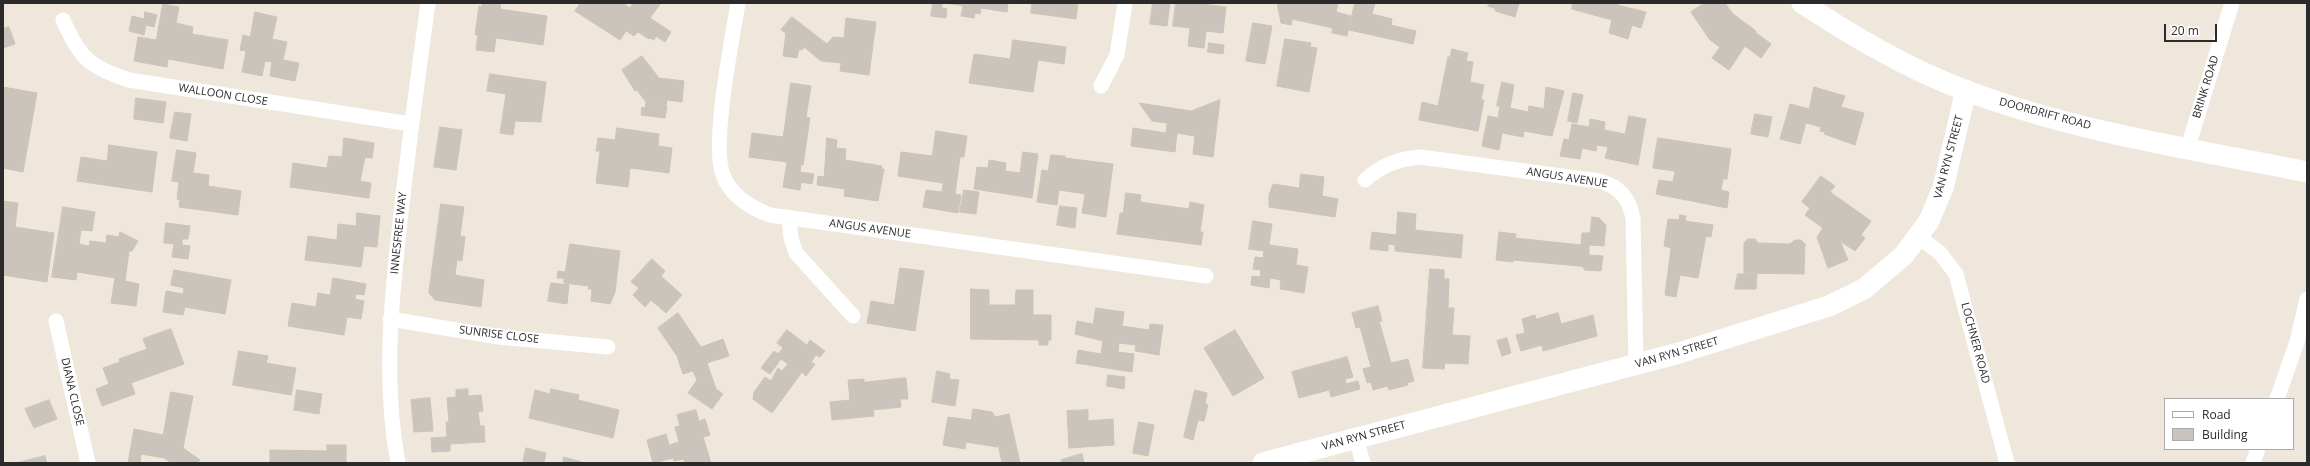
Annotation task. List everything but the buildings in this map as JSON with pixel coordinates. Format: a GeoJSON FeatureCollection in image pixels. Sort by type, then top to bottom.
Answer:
{"type":"FeatureCollection","features":[{"type":"Feature","properties":{"kind":"street","name":"INNESFREE WAY"},"geometry":{"type":"LineString","coordinates":[[398,463],[390,405],[390,319],[411,124],[428,3]]}},
{"type":"Feature","properties":{"kind":"street","name":"ANGUS AVENUE"},"geometry":{"type":"LineString","coordinates":[[738,3],[723,104],[719,162],[724,177],[736,195],[751,208],[770,216],[1206,276]]}},
{"type":"Feature","properties":{"kind":"street"},"geometry":{"type":"LineString","coordinates":[[1101,86],[1117,55],[1125,3]]}},
{"type":"Feature","properties":{"kind":"street","name":"DOORDRIFT ROAD"},"geometry":{"type":"LineString","coordinates":[[1802,3],[1875,48],[1910,66],[1966,90],[2065,121],[2307,172]]}},
{"type":"Feature","properties":{"kind":"street","name":"BRINK ROAD"},"geometry":{"type":"LineString","coordinates":[[2188,147],[2232,3]]}},
{"type":"Feature","properties":{"kind":"street","name":"WALLOON CLOSE"},"geometry":{"type":"LineString","coordinates":[[63,20],[74,45],[89,62],[106,73],[129,80],[411,124]]}},
{"type":"Feature","properties":{"kind":"street","name":"VAN RYN STREET"},"geometry":{"type":"LineString","coordinates":[[1263,463],[1636,364],[1780,323],[1829,306],[1864,289],[1904,255],[1919,237],[1929,221],[1943,188],[1966,90]]}},
{"type":"Feature","properties":{"kind":"street","name":"ANGUS AVENUE"},"geometry":{"type":"LineString","coordinates":[[1365,180],[1374,172],[1396,161],[1420,157],[1599,181],[1613,185],[1629,203],[1633,219],[1636,364]]}},
{"type":"Feature","properties":{"kind":"street"},"geometry":{"type":"LineString","coordinates":[[790,218],[791,238],[796,252],[853,316]]}},
{"type":"Feature","properties":{"kind":"street","name":"LOCHNER ROAD"},"geometry":{"type":"LineString","coordinates":[[1919,237],[1940,253],[1956,274],[2008,463]]}},
{"type":"Feature","properties":{"kind":"street"},"geometry":{"type":"LineString","coordinates":[[2277,398],[2297,342],[2307,299]]}},
{"type":"Feature","properties":{"kind":"street","name":"SUNRISE CLOSE"},"geometry":{"type":"LineString","coordinates":[[390,319],[499,337],[608,347]]}},
{"type":"Feature","properties":{"kind":"street","name":"DIANA CLOSE"},"geometry":{"type":"LineString","coordinates":[[56,321],[88,463]]}},
{"type":"Feature","properties":{"kind":"street"},"geometry":{"type":"LineString","coordinates":[[1356,438],[1363,463]]}},
{"type":"Feature","properties":{"kind":"street"},"geometry":{"type":"LineString","coordinates":[[2253,463],[2258,450]]}}]}
